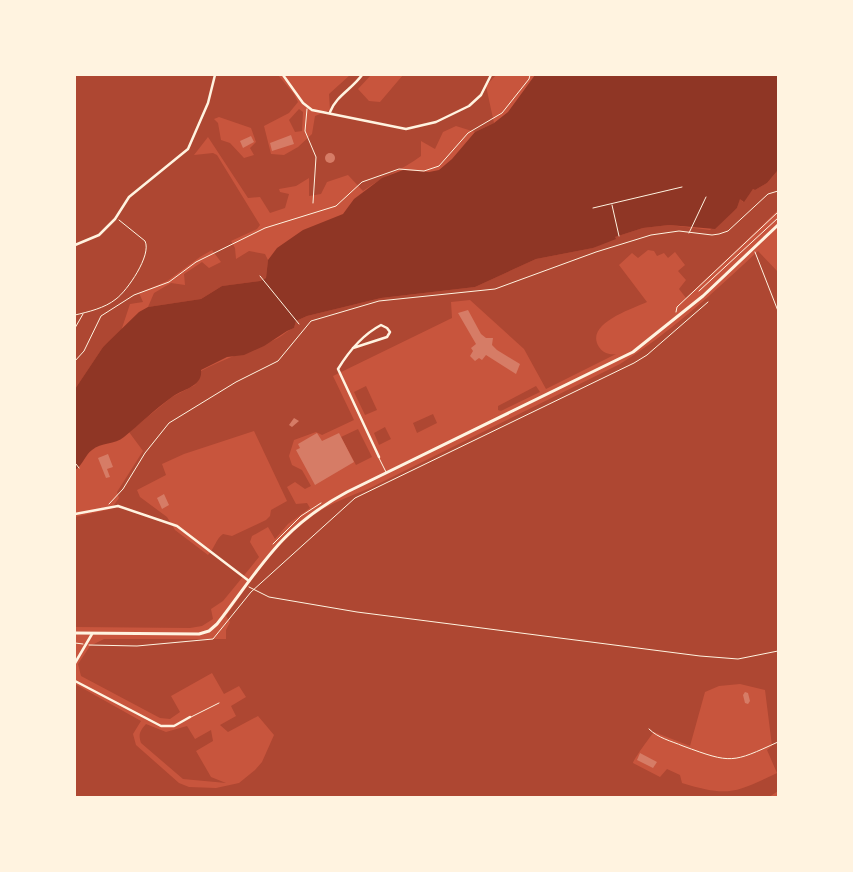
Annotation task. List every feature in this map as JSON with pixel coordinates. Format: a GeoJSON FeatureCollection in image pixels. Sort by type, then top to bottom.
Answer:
{"type":"FeatureCollection","features":[{"type":"Feature","properties":{"kind":"street"},"geometry":{"type":"LineString","coordinates":[[75,246],[96,238],[116,218],[130,198],[188,149],[208,102],[214,75]]}},
{"type":"Feature","properties":{"kind":"street"},"geometry":{"type":"LineString","coordinates":[[283,75],[308,107],[406,129],[436,122],[469,106],[481,95],[491,75]]}},
{"type":"Feature","properties":{"kind":"street"},"geometry":{"type":"LineString","coordinates":[[330,112],[334,102],[356,83],[362,75]]}},
{"type":"Feature","properties":{"kind":"street"},"geometry":{"type":"LineString","coordinates":[[75,633],[204,633],[217,624],[271,551],[303,520],[328,502],[633,352],[703,296],[778,225]]}},
{"type":"Feature","properties":{"kind":"street"},"geometry":{"type":"LineString","coordinates":[[353,348],[387,337],[390,332],[381,325],[371,331],[353,348],[338,369],[379,457]]}},
{"type":"Feature","properties":{"kind":"street"},"geometry":{"type":"LineString","coordinates":[[75,514],[122,507],[177,526],[248,581]]}},
{"type":"Feature","properties":{"kind":"street"},"geometry":{"type":"LineString","coordinates":[[75,663],[92,634]]}},
{"type":"Feature","properties":{"kind":"street"},"geometry":{"type":"LineString","coordinates":[[75,681],[161,726],[174,726],[190,717]]}},
{"type":"Feature","properties":{"kind":"lane"},"geometry":{"type":"LineString","coordinates":[[308,107],[305,131],[316,157],[313,203]]}},
{"type":"Feature","properties":{"kind":"lane"},"geometry":{"type":"LineString","coordinates":[[379,457],[386,473]]}},
{"type":"Feature","properties":{"kind":"lane"},"geometry":{"type":"LineString","coordinates":[[190,717],[219,703]]}},
{"type":"Feature","properties":{"kind":"lane"},"geometry":{"type":"LineString","coordinates":[[649,729],[655,735],[700,753],[733,759],[758,752],[778,742]]}},
{"type":"Feature","properties":{"kind":"path"},"geometry":{"type":"LineString","coordinates":[[75,361],[84,351],[101,316],[134,295],[169,282],[196,262],[265,228],[336,206],[362,182],[399,169],[424,171],[439,166],[468,133],[496,118],[508,108],[515,95],[529,80],[530,75]]}},
{"type":"Feature","properties":{"kind":"path"},"geometry":{"type":"LineString","coordinates":[[594,208],[682,187]]}},
{"type":"Feature","properties":{"kind":"path"},"geometry":{"type":"LineString","coordinates":[[101,510],[123,489],[144,454],[171,421],[236,382],[278,361],[311,322],[380,302],[495,289],[596,252],[651,235],[689,232],[712,235],[728,231],[768,194],[778,191]]}},
{"type":"Feature","properties":{"kind":"path"},"geometry":{"type":"LineString","coordinates":[[689,232],[706,197]]}},
{"type":"Feature","properties":{"kind":"path"},"geometry":{"type":"LineString","coordinates":[[612,204],[619,236]]}},
{"type":"Feature","properties":{"kind":"path"},"geometry":{"type":"LineString","coordinates":[[75,315],[116,299],[136,274],[145,255],[147,245],[145,241],[116,218]]}},
{"type":"Feature","properties":{"kind":"path"},"geometry":{"type":"LineString","coordinates":[[699,291],[778,218]]}},
{"type":"Feature","properties":{"kind":"path"},"geometry":{"type":"LineString","coordinates":[[753,242],[778,311]]}},
{"type":"Feature","properties":{"kind":"path"},"geometry":{"type":"LineString","coordinates":[[260,276],[299,324]]}},
{"type":"Feature","properties":{"kind":"path"},"geometry":{"type":"LineString","coordinates":[[75,643],[137,646],[213,639],[254,589],[355,498],[634,363],[708,302]]}},
{"type":"Feature","properties":{"kind":"path"},"geometry":{"type":"LineString","coordinates":[[75,328],[83,313]]}},
{"type":"Feature","properties":{"kind":"path"},"geometry":{"type":"LineString","coordinates":[[76,464],[79,468]]}},
{"type":"Feature","properties":{"kind":"path"},"geometry":{"type":"LineString","coordinates":[[254,589],[269,597],[357,612],[700,656],[738,659],[778,651]]}},
{"type":"Feature","properties":{"kind":"shaded area"},"geometry":{"type":"Polygon","coordinates":[[[75,75],[278,75],[294,94],[298,102],[289,113],[264,126],[271,154],[284,155],[298,147],[312,134],[315,116],[330,110],[329,94],[350,75],[371,75],[358,89],[369,101],[380,102],[403,75],[496,75],[486,86],[494,123],[475,132],[456,126],[443,132],[435,149],[421,141],[421,156],[363,191],[348,175],[327,182],[321,194],[309,196],[309,178],[296,186],[279,189],[280,192],[289,194],[285,208],[270,213],[260,197],[248,198],[208,137],[194,155],[213,153],[217,155],[260,225],[257,229],[231,241],[235,248],[236,259],[249,251],[265,254],[268,260],[266,278],[260,281],[222,286],[201,299],[148,307],[154,293],[171,283],[185,285],[184,274],[202,262],[209,268],[221,262],[212,250],[167,281],[139,293],[143,302],[130,304],[121,331],[103,347],[75,389],[75,75]],[[219,117],[214,119],[218,123],[221,140],[230,143],[244,158],[254,155],[250,148],[256,142],[251,128],[219,117]]]}},
{"type":"Feature","properties":{"kind":"shaded area"},"geometry":{"type":"Polygon","coordinates":[[[535,75],[778,75],[778,170],[767,183],[755,190],[753,189],[744,202],[740,199],[737,208],[715,229],[669,225],[643,228],[615,237],[616,239],[593,248],[536,259],[475,287],[381,298],[307,316],[296,321],[294,328],[264,346],[244,355],[227,357],[201,370],[201,376],[195,384],[176,394],[120,440],[96,447],[75,470],[75,389],[103,347],[139,312],[148,307],[201,299],[222,286],[260,281],[266,278],[268,260],[277,248],[303,230],[343,214],[354,199],[382,178],[403,170],[429,172],[439,170],[452,159],[475,132],[494,123],[508,112],[535,75]]]}},
{"type":"Feature","properties":{"kind":"shaded area"},"geometry":{"type":"Polygon","coordinates":[[[299,109],[303,112],[302,131],[295,132],[289,120],[299,109]]]}},
{"type":"Feature","properties":{"kind":"shaded area"},"geometry":{"type":"Polygon","coordinates":[[[778,170],[778,210],[686,298],[679,289],[686,280],[678,271],[685,265],[675,252],[668,258],[664,253],[657,256],[654,251],[648,250],[638,258],[632,253],[619,265],[647,302],[612,318],[598,331],[596,339],[602,351],[616,354],[546,389],[524,349],[470,300],[451,302],[452,318],[333,376],[354,420],[322,435],[316,432],[294,440],[289,456],[292,465],[302,470],[311,486],[305,489],[295,482],[287,487],[296,504],[307,503],[310,508],[288,524],[275,539],[268,527],[252,536],[250,542],[259,557],[223,601],[211,609],[213,619],[202,626],[190,628],[75,627],[75,517],[111,509],[119,498],[117,492],[143,451],[129,432],[172,397],[195,385],[201,371],[277,339],[294,328],[296,321],[307,316],[381,298],[475,287],[536,259],[593,248],[615,237],[643,228],[669,225],[710,230],[737,208],[740,198],[743,202],[753,189],[755,190],[767,183],[778,170]],[[254,431],[184,454],[162,464],[166,475],[137,490],[140,497],[167,517],[175,530],[208,555],[223,534],[232,536],[266,520],[270,516],[271,510],[287,501],[254,431]]]}},
{"type":"Feature","properties":{"kind":"shaded area"},"geometry":{"type":"Polygon","coordinates":[[[758,251],[778,272],[778,791],[769,797],[75,797],[75,684],[141,721],[133,734],[136,745],[179,783],[189,787],[216,788],[239,783],[262,762],[274,735],[258,716],[228,732],[220,725],[236,716],[231,706],[246,697],[239,686],[224,694],[212,673],[171,696],[180,712],[170,719],[160,718],[81,676],[78,664],[90,646],[104,639],[226,639],[226,630],[230,622],[226,616],[269,558],[308,519],[334,503],[368,489],[620,364],[674,325],[758,251]],[[740,684],[719,686],[705,692],[690,746],[654,732],[633,763],[660,777],[667,769],[680,775],[682,783],[721,791],[741,789],[777,773],[767,750],[772,746],[765,690],[740,684]]]}},
{"type":"Feature","properties":{"kind":"shaded area"},"geometry":{"type":"Polygon","coordinates":[[[366,386],[377,410],[365,415],[354,392],[366,386]]]}},
{"type":"Feature","properties":{"kind":"shaded area"},"geometry":{"type":"Polygon","coordinates":[[[536,386],[540,392],[501,411],[498,410],[498,406],[536,386]]]}},
{"type":"Feature","properties":{"kind":"shaded area"},"geometry":{"type":"Polygon","coordinates":[[[433,414],[437,423],[417,433],[413,423],[433,414]]]}},
{"type":"Feature","properties":{"kind":"shaded area"},"geometry":{"type":"Polygon","coordinates":[[[385,427],[391,439],[379,445],[374,433],[385,427]]]}},
{"type":"Feature","properties":{"kind":"shaded area"},"geometry":{"type":"Polygon","coordinates":[[[358,429],[372,457],[356,465],[341,437],[358,429]]]}},
{"type":"Feature","properties":{"kind":"shaded area"},"geometry":{"type":"Polygon","coordinates":[[[146,724],[166,732],[187,726],[195,739],[211,730],[213,741],[196,751],[211,777],[226,783],[183,779],[141,743],[140,733],[146,724]]]}},
{"type":"Feature","properties":{"kind":"building"},"geometry":{"type":"Polygon","coordinates":[[[291,135],[294,144],[272,151],[270,143],[291,135]]]}},
{"type":"Feature","properties":{"kind":"building"},"geometry":{"type":"Polygon","coordinates":[[[251,136],[254,142],[243,148],[240,141],[251,136]]]}},
{"type":"Feature","properties":{"kind":"building"},"geometry":{"type":"Polygon","coordinates":[[[328,153],[332,153],[335,158],[334,162],[328,163],[325,160],[325,156],[328,153]]]}},
{"type":"Feature","properties":{"kind":"building"},"geometry":{"type":"Polygon","coordinates":[[[468,310],[481,334],[486,338],[493,338],[492,345],[497,350],[520,364],[516,374],[486,355],[482,360],[479,358],[475,361],[470,356],[473,351],[471,348],[476,344],[458,313],[468,310]]]}},
{"type":"Feature","properties":{"kind":"building"},"geometry":{"type":"Polygon","coordinates":[[[294,418],[299,421],[292,427],[289,425],[294,418]]]}},
{"type":"Feature","properties":{"kind":"building"},"geometry":{"type":"Polygon","coordinates":[[[317,433],[322,441],[339,433],[354,462],[315,485],[296,450],[300,448],[298,444],[317,433]]]}},
{"type":"Feature","properties":{"kind":"building"},"geometry":{"type":"Polygon","coordinates":[[[108,454],[113,467],[107,469],[110,477],[106,478],[98,458],[108,454]]]}},
{"type":"Feature","properties":{"kind":"building"},"geometry":{"type":"Polygon","coordinates":[[[164,494],[169,505],[162,509],[157,498],[164,494]]]}},
{"type":"Feature","properties":{"kind":"building"},"geometry":{"type":"Polygon","coordinates":[[[745,692],[748,693],[750,701],[748,704],[745,703],[743,695],[745,692]]]}},
{"type":"Feature","properties":{"kind":"building"},"geometry":{"type":"Polygon","coordinates":[[[640,753],[657,762],[653,768],[637,760],[640,753]]]}}]}
